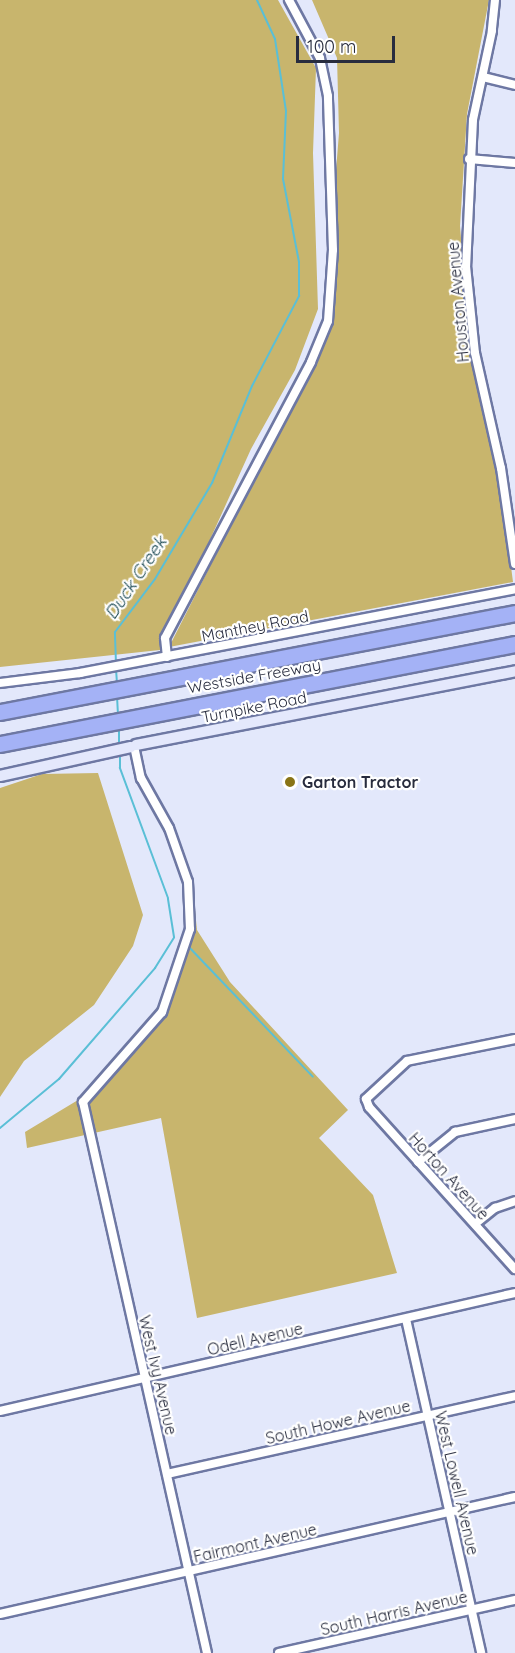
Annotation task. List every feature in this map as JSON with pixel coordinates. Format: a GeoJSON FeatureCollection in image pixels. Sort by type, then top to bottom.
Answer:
{"type":"FeatureCollection","features":[{"type":"Feature","properties":{"kind":"highway","name":"Westside Freeway"},"geometry":{"type":"LineString","coordinates":[[0,712],[515,613]]}},
{"type":"Feature","properties":{"kind":"highway","name":"Westside Freeway"},"geometry":{"type":"LineString","coordinates":[[0,744],[515,644]]}},
{"type":"Feature","properties":{"kind":"highway"},"geometry":{"type":"LineString","coordinates":[[0,703],[45,698],[59,701]]}},
{"type":"Feature","properties":{"kind":"highway"},"geometry":{"type":"LineString","coordinates":[[0,755],[75,737],[94,725]]}},
{"type":"Feature","properties":{"kind":"street"},"geometry":{"type":"LineString","coordinates":[[167,657],[165,638],[311,362],[328,321],[333,250],[328,96],[320,58],[289,0]]}},
{"type":"Feature","properties":{"kind":"street","name":"Houston Avenue"},"geometry":{"type":"LineString","coordinates":[[495,0],[483,78],[472,120],[465,244],[470,311],[512,517],[515,564]]}},
{"type":"Feature","properties":{"kind":"street"},"geometry":{"type":"LineString","coordinates":[[483,78],[515,85]]}},
{"type":"Feature","properties":{"kind":"street"},"geometry":{"type":"LineString","coordinates":[[469,159],[515,163]]}},
{"type":"Feature","properties":{"kind":"street","name":"Manthey Road"},"geometry":{"type":"LineString","coordinates":[[0,682],[137,663],[515,589]]}},
{"type":"Feature","properties":{"kind":"street","name":"Turnpike Road"},"geometry":{"type":"LineString","coordinates":[[0,776],[134,746],[515,671]]}},
{"type":"Feature","properties":{"kind":"street","name":"West Ivy Avenue"},"geometry":{"type":"LineString","coordinates":[[134,746],[141,778],[169,828],[188,882],[190,929],[162,1012],[83,1102],[207,1653]]}},
{"type":"Feature","properties":{"kind":"street","name":"Horton Avenue"},"geometry":{"type":"LineString","coordinates":[[515,1039],[407,1061],[366,1099],[369,1107],[515,1269]]}},
{"type":"Feature","properties":{"kind":"street"},"geometry":{"type":"LineString","coordinates":[[418,1162],[455,1132],[515,1119]]}},
{"type":"Feature","properties":{"kind":"street"},"geometry":{"type":"LineString","coordinates":[[475,1224],[495,1208],[515,1201]]}},
{"type":"Feature","properties":{"kind":"street","name":"Odell Avenue"},"geometry":{"type":"LineString","coordinates":[[0,1411],[515,1293]]}},
{"type":"Feature","properties":{"kind":"street","name":"West Lowell Avenue"},"geometry":{"type":"LineString","coordinates":[[406,1319],[481,1653]]}},
{"type":"Feature","properties":{"kind":"street","name":"South Howe Avenue"},"geometry":{"type":"LineString","coordinates":[[167,1474],[515,1396]]}},
{"type":"Feature","properties":{"kind":"street","name":"Fairmont Avenue"},"geometry":{"type":"LineString","coordinates":[[0,1614],[515,1497]]}},
{"type":"Feature","properties":{"kind":"street","name":"South Harris Avenue"},"geometry":{"type":"LineString","coordinates":[[279,1653],[515,1600]]}},
{"type":"Feature","properties":{"kind":"shaded area"},"geometry":{"type":"Polygon","coordinates":[[[0,0],[278,0],[316,68],[313,153],[318,309],[295,370],[251,449],[160,650],[0,667],[0,0]]]}},
{"type":"Feature","properties":{"kind":"shaded area"},"geometry":{"type":"Polygon","coordinates":[[[312,0],[489,0],[467,114],[460,226],[470,346],[500,481],[513,582],[169,647],[331,328],[338,265],[335,183],[339,133],[337,58],[312,0]]]}},
{"type":"Feature","properties":{"kind":"shaded area"},"geometry":{"type":"Polygon","coordinates":[[[98,773],[143,915],[133,946],[94,1005],[24,1061],[0,1097],[0,788],[42,774],[98,773]]]}},
{"type":"Feature","properties":{"kind":"shaded area"},"geometry":{"type":"Polygon","coordinates":[[[193,891],[197,930],[230,982],[348,1110],[319,1138],[373,1195],[397,1273],[197,1318],[161,1118],[27,1148],[25,1132],[83,1097],[145,1036],[174,986],[193,891]]]}},
{"type":"Feature","properties":{"kind":"waterway","name":"Duck Creek"},"geometry":{"type":"LineString","coordinates":[[116,664],[115,632],[155,579],[212,483],[252,386],[299,296],[299,262],[283,179],[286,111],[275,39],[257,0]]}},
{"type":"Feature","properties":{"kind":"waterway","name":"Duck Creek"},"geometry":{"type":"LineString","coordinates":[[116,669],[117,685]]}},
{"type":"Feature","properties":{"kind":"waterway","name":"Duck Creek"},"geometry":{"type":"LineString","coordinates":[[117,696],[118,715]]}},
{"type":"Feature","properties":{"kind":"waterway","name":"Duck Creek"},"geometry":{"type":"LineString","coordinates":[[119,726],[119,745]]}},
{"type":"Feature","properties":{"kind":"waterway","name":"Duck Creek"},"geometry":{"type":"LineString","coordinates":[[0,1128],[59,1079],[155,968],[174,937],[168,898],[120,768],[120,753]]}},
{"type":"Feature","properties":{"kind":"waterway"},"geometry":{"type":"LineString","coordinates":[[187,945],[313,1077]]}},
{"type":"Feature","properties":{"kind":"place","name":"Garton Tractor"},"geometry":{"type":"Point","coordinates":[290,782]}}]}
